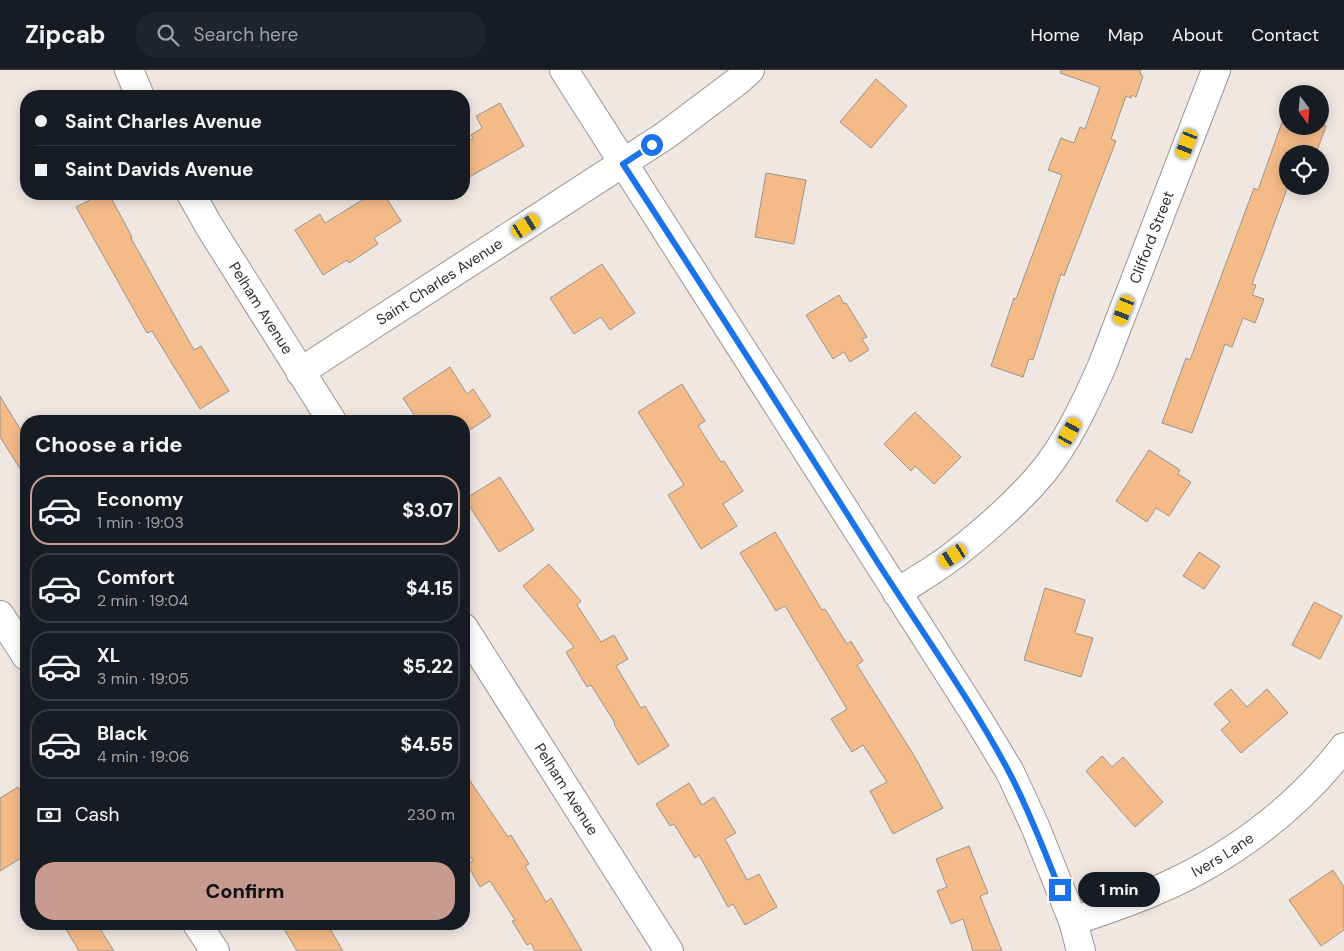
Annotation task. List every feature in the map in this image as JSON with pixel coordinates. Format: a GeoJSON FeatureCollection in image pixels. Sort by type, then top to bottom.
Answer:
{"type":"FeatureCollection","features":[{"type":"Feature","properties":{"kind":"street"},"geometry":{"type":"LineString","coordinates":[[129,70],[137,90]]}},
{"type":"Feature","properties":{"kind":"street"},"geometry":{"type":"LineString","coordinates":[[564,70],[748,356],[1010,772],[1035,826],[1072,922],[1081,951]]}},
{"type":"Feature","properties":{"kind":"street","name":"Saint Charles Avenue"},"geometry":{"type":"LineString","coordinates":[[300,372],[666,136],[750,70]]}},
{"type":"Feature","properties":{"kind":"street","name":"Clifford Street"},"geometry":{"type":"LineString","coordinates":[[896,593],[953,556],[1006,512],[1044,471],[1070,432],[1102,366],[1216,70]]}},
{"type":"Feature","properties":{"kind":"street","name":"Pelham Avenue"},"geometry":{"type":"LineString","coordinates":[[194,200],[328,415]]}},
{"type":"Feature","properties":{"kind":"street"},"geometry":{"type":"LineString","coordinates":[[0,615],[20,647]]}},
{"type":"Feature","properties":{"kind":"street","name":"Pelham Avenue"},"geometry":{"type":"LineString","coordinates":[[470,637],[669,951]]}},
{"type":"Feature","properties":{"kind":"street","name":"Ivers Lane"},"geometry":{"type":"LineString","coordinates":[[1072,922],[1154,892],[1184,878],[1236,847],[1288,807],[1312,784],[1344,747]]}},
{"type":"Feature","properties":{"kind":"street"},"geometry":{"type":"LineString","coordinates":[[201,930],[215,951]]}},
{"type":"Feature","properties":{"kind":"building"},"geometry":{"type":"Polygon","coordinates":[[[1061,70],[1141,70],[1140,74],[1143,76],[1136,97],[1132,95],[1131,98],[1126,96],[1111,139],[1116,141],[1064,276],[1061,274],[1033,360],[1029,359],[1023,377],[991,366],[1014,298],[1016,299],[1062,175],[1048,170],[1061,138],[1074,143],[1080,127],[1085,129],[1100,87],[1060,73],[1061,70]]]}},
{"type":"Feature","properties":{"kind":"building"},"geometry":{"type":"Polygon","coordinates":[[[876,79],[907,106],[871,148],[840,122],[876,79]]]}},
{"type":"Feature","properties":{"kind":"building"},"geometry":{"type":"Polygon","coordinates":[[[500,103],[524,146],[470,177],[470,140],[473,138],[471,135],[482,128],[476,116],[500,103]]]}},
{"type":"Feature","properties":{"kind":"building"},"geometry":{"type":"Polygon","coordinates":[[[1279,131],[1279,135],[1323,135],[1319,145],[1279,145],[1279,195],[1285,195],[1252,284],[1256,285],[1252,295],[1264,299],[1255,323],[1243,318],[1232,347],[1225,344],[1192,433],[1162,423],[1186,358],[1190,360],[1254,188],[1258,190],[1279,131]]]}},
{"type":"Feature","properties":{"kind":"building"},"geometry":{"type":"Polygon","coordinates":[[[766,173],[806,180],[794,244],[755,237],[766,173]]]}},
{"type":"Feature","properties":{"kind":"building"},"geometry":{"type":"Polygon","coordinates":[[[89,200],[112,200],[131,238],[194,350],[201,346],[229,391],[200,409],[152,331],[147,333],[76,207],[89,200]]]}},
{"type":"Feature","properties":{"kind":"building"},"geometry":{"type":"Polygon","coordinates":[[[362,200],[388,200],[401,221],[374,238],[378,244],[349,263],[347,260],[323,275],[295,230],[320,214],[325,223],[362,200]]]}},
{"type":"Feature","properties":{"kind":"building"},"geometry":{"type":"Polygon","coordinates":[[[602,264],[635,313],[610,330],[601,317],[574,334],[550,298],[602,264]]]}},
{"type":"Feature","properties":{"kind":"building"},"geometry":{"type":"Polygon","coordinates":[[[839,295],[867,337],[862,339],[869,350],[850,362],[844,352],[833,359],[806,315],[839,295]]]}},
{"type":"Feature","properties":{"kind":"building"},"geometry":{"type":"Polygon","coordinates":[[[450,367],[467,394],[473,389],[491,416],[470,430],[470,415],[414,415],[403,398],[450,367]]]}},
{"type":"Feature","properties":{"kind":"building"},"geometry":{"type":"Polygon","coordinates":[[[682,384],[705,421],[698,426],[721,462],[724,461],[743,491],[723,504],[737,526],[701,549],[668,495],[684,485],[638,412],[682,384]]]}},
{"type":"Feature","properties":{"kind":"building"},"geometry":{"type":"Polygon","coordinates":[[[0,396],[20,429],[20,469],[0,437],[0,396]]]}},
{"type":"Feature","properties":{"kind":"building"},"geometry":{"type":"Polygon","coordinates":[[[915,412],[961,457],[934,484],[915,466],[911,471],[884,444],[915,412]]]}},
{"type":"Feature","properties":{"kind":"building"},"geometry":{"type":"Polygon","coordinates":[[[1149,450],[1180,470],[1178,474],[1191,482],[1169,516],[1156,508],[1147,522],[1116,501],[1149,450]]]}},
{"type":"Feature","properties":{"kind":"building"},"geometry":{"type":"Polygon","coordinates":[[[500,477],[534,530],[499,552],[470,507],[470,496],[500,477]]]}},
{"type":"Feature","properties":{"kind":"building"},"geometry":{"type":"Polygon","coordinates":[[[775,532],[822,610],[825,609],[847,644],[851,641],[863,661],[857,665],[915,757],[943,808],[893,834],[870,791],[887,782],[863,745],[852,752],[831,719],[847,709],[785,606],[776,611],[740,553],[775,532]]]}},
{"type":"Feature","properties":{"kind":"building"},"geometry":{"type":"Polygon","coordinates":[[[1199,552],[1220,566],[1204,589],[1183,576],[1199,552]]]}},
{"type":"Feature","properties":{"kind":"building"},"geometry":{"type":"Polygon","coordinates":[[[549,564],[581,601],[577,605],[601,642],[614,635],[628,659],[616,666],[641,708],[645,706],[669,746],[638,765],[591,685],[587,687],[566,652],[574,647],[523,586],[549,564]]]}},
{"type":"Feature","properties":{"kind":"building"},"geometry":{"type":"Polygon","coordinates":[[[1045,588],[1085,600],[1075,633],[1093,638],[1081,677],[1024,660],[1045,588]]]}},
{"type":"Feature","properties":{"kind":"building"},"geometry":{"type":"Polygon","coordinates":[[[1314,602],[1342,616],[1320,659],[1292,645],[1314,602]]]}},
{"type":"Feature","properties":{"kind":"building"},"geometry":{"type":"Polygon","coordinates":[[[1231,689],[1247,707],[1267,689],[1288,713],[1241,753],[1221,730],[1230,722],[1214,704],[1231,689]]]}},
{"type":"Feature","properties":{"kind":"building"},"geometry":{"type":"Polygon","coordinates":[[[1102,756],[1112,767],[1123,757],[1163,802],[1135,827],[1086,771],[1102,756]]]}},
{"type":"Feature","properties":{"kind":"building"},"geometry":{"type":"Polygon","coordinates":[[[470,781],[508,837],[511,835],[529,864],[525,866],[546,902],[551,898],[582,951],[535,951],[531,943],[527,945],[512,921],[515,920],[490,881],[480,887],[470,869],[470,862],[473,861],[470,856],[470,781]]]}},
{"type":"Feature","properties":{"kind":"building"},"geometry":{"type":"Polygon","coordinates":[[[689,783],[702,805],[714,797],[736,833],[725,839],[747,880],[759,874],[777,907],[745,925],[733,904],[728,907],[699,855],[695,858],[674,824],[670,826],[656,804],[689,783]]]}},
{"type":"Feature","properties":{"kind":"building"},"geometry":{"type":"Polygon","coordinates":[[[18,787],[20,790],[20,859],[0,871],[0,798],[18,787]]]}},
{"type":"Feature","properties":{"kind":"building"},"geometry":{"type":"Polygon","coordinates":[[[969,846],[988,893],[980,896],[1002,951],[973,951],[963,919],[951,924],[937,891],[947,887],[936,859],[969,846]]]}},
{"type":"Feature","properties":{"kind":"building"},"geometry":{"type":"Polygon","coordinates":[[[1333,870],[1344,887],[1344,930],[1321,946],[1289,900],[1333,870]]]}},
{"type":"Feature","properties":{"kind":"building"},"geometry":{"type":"Polygon","coordinates":[[[67,930],[101,930],[114,951],[79,951],[67,930]]]}},
{"type":"Feature","properties":{"kind":"building"},"geometry":{"type":"Polygon","coordinates":[[[285,930],[331,930],[343,951],[297,951],[285,930]]]}},
{"type":"Feature","properties":{"kind":"route"},"geometry":{"type":"LineString","coordinates":[[652,145],[623,164],[748,356],[1010,772],[1035,826],[1060,890]]}}]}
